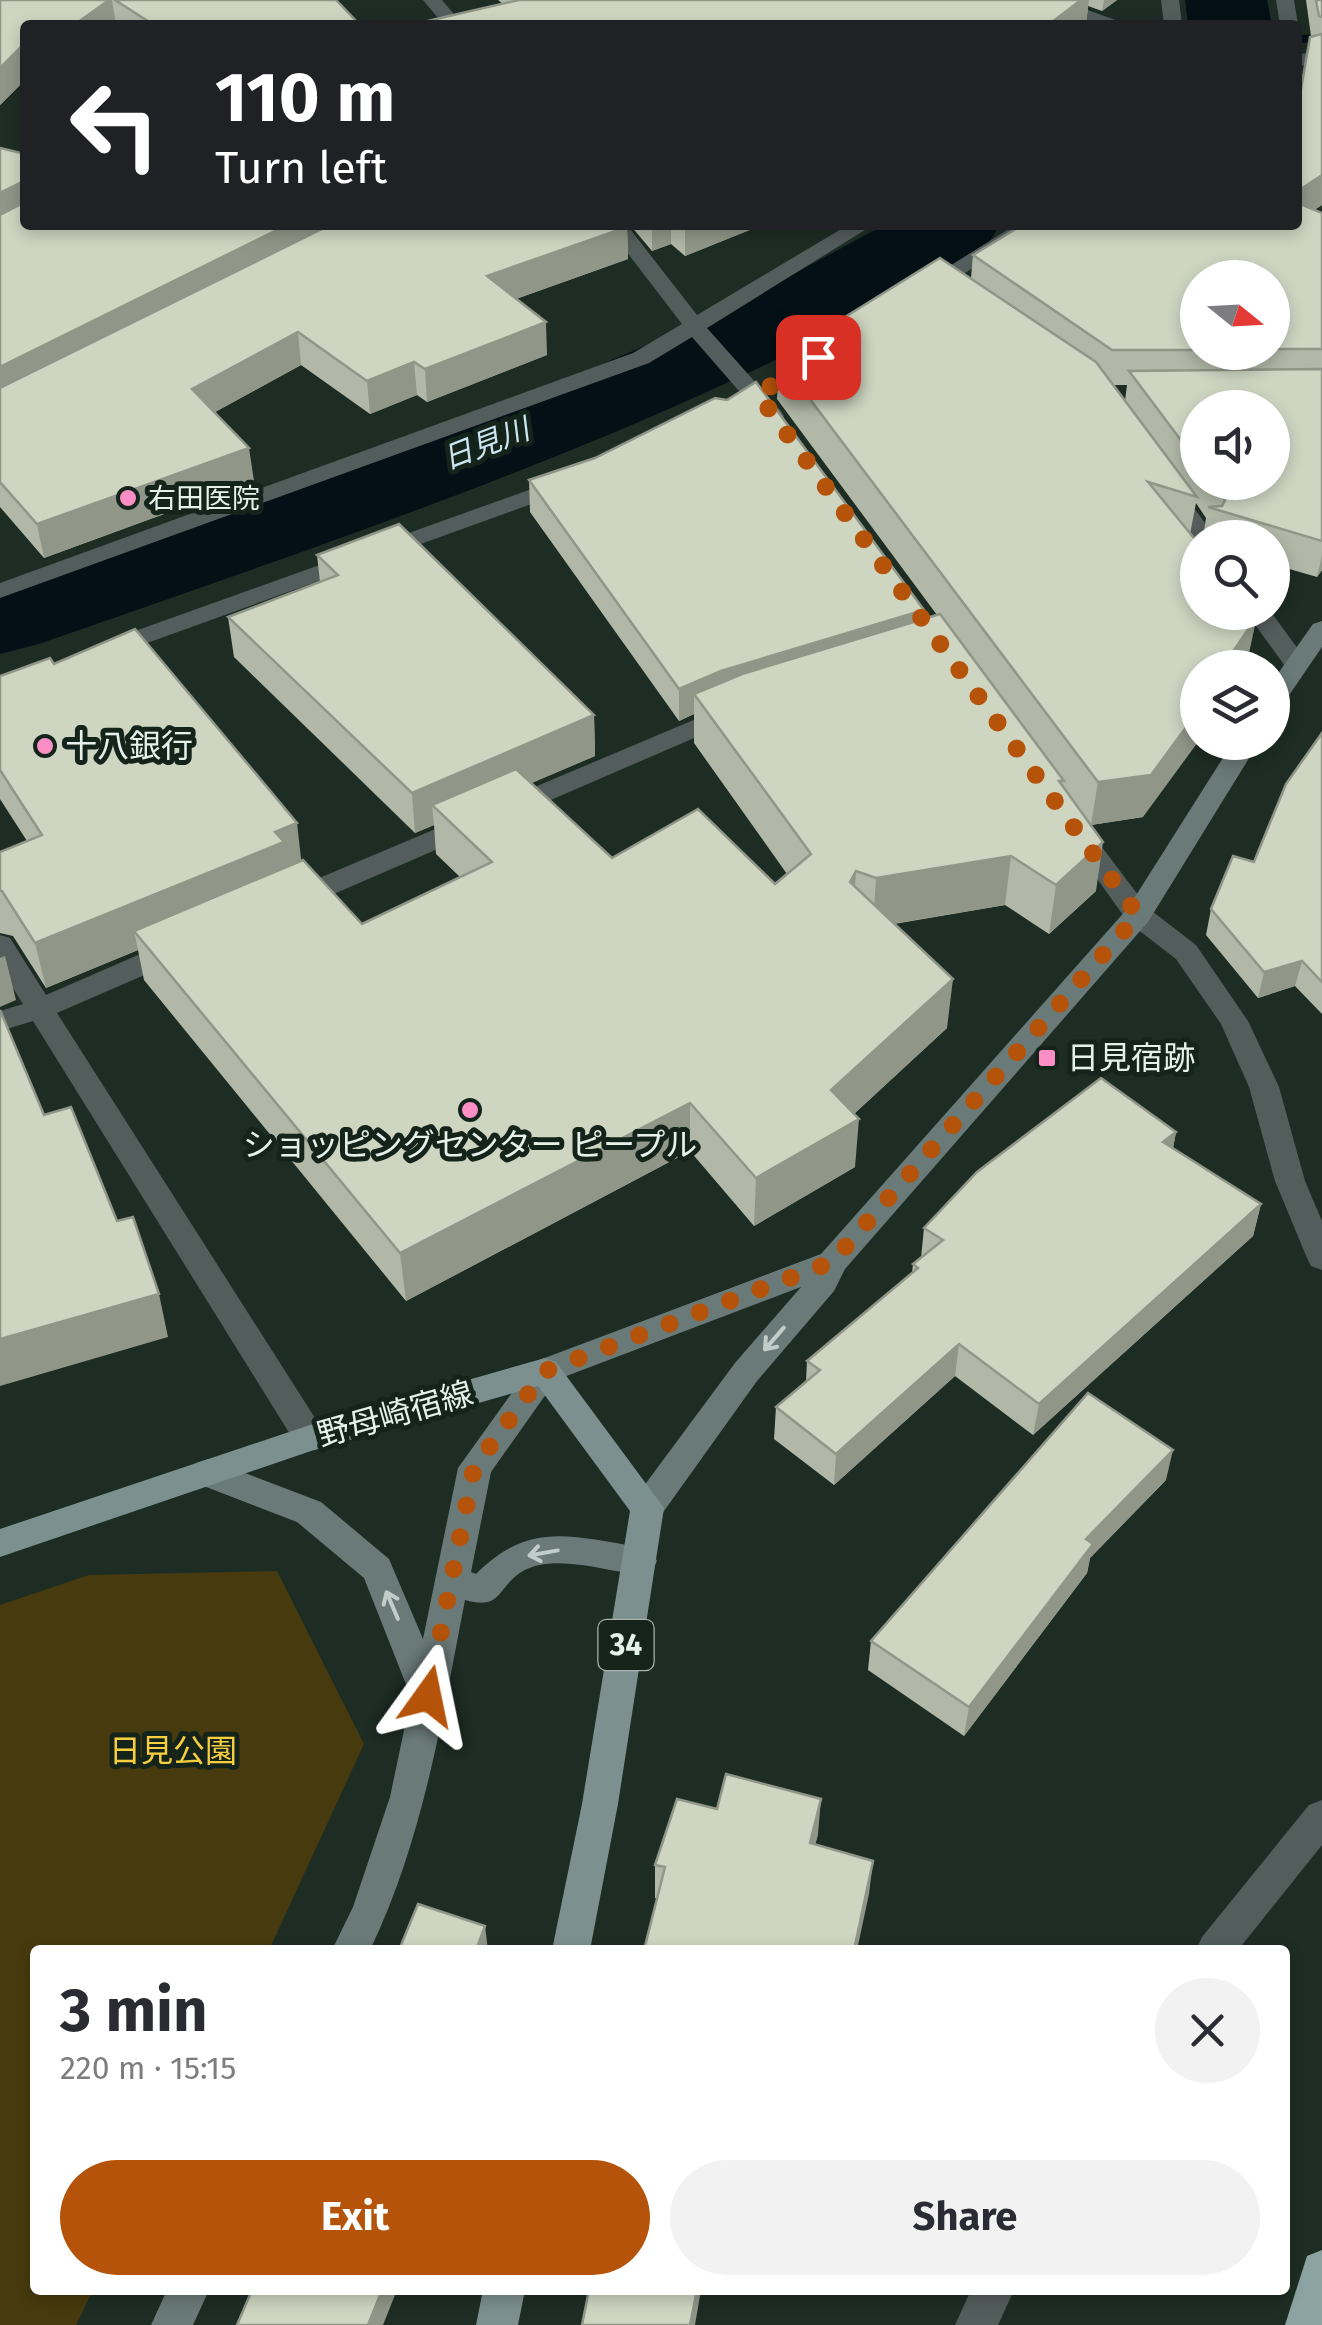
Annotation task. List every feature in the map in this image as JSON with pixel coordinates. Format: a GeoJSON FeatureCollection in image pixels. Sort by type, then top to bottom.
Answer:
{"type":"FeatureCollection","features":[{"type":"Feature","properties":{"kind":"highway"},"geometry":{"type":"LineString","coordinates":[[1306,2325],[1322,2271]]}},
{"type":"Feature","properties":{"kind":"main road","name":"野母崎宿線"},"geometry":{"type":"LineString","coordinates":[[0,1542],[310,1438],[545,1371]]}},
{"type":"Feature","properties":{"kind":"main road"},"geometry":{"type":"LineString","coordinates":[[545,1371],[647,1508]]}},
{"type":"Feature","properties":{"kind":"main road","name":"34"},"geometry":{"type":"LineString","coordinates":[[572,1945],[647,1508]]}},
{"type":"Feature","properties":{"kind":"main road"},"geometry":{"type":"LineString","coordinates":[[498,2325],[503,2295]]}},
{"type":"Feature","properties":{"kind":"street"},"geometry":{"type":"LineString","coordinates":[[432,0],[450,20]]}},
{"type":"Feature","properties":{"kind":"street"},"geometry":{"type":"LineString","coordinates":[[1041,0],[1104,20]]}},
{"type":"Feature","properties":{"kind":"street"},"geometry":{"type":"LineString","coordinates":[[620,230],[695,327],[757,394],[792,442]]}},
{"type":"Feature","properties":{"kind":"street"},"geometry":{"type":"LineString","coordinates":[[0,591],[641,358],[856,230]]}},
{"type":"Feature","properties":{"kind":"street"},"geometry":{"type":"LineString","coordinates":[[904,302],[945,286],[1023,230]]}},
{"type":"Feature","properties":{"kind":"street"},"geometry":{"type":"LineString","coordinates":[[1158,475],[1191,520]]}},
{"type":"Feature","properties":{"kind":"street"},"geometry":{"type":"LineString","coordinates":[[91,655],[584,478]]}},
{"type":"Feature","properties":{"kind":"street"},"geometry":{"type":"LineString","coordinates":[[1290,673],[1322,629]]}},
{"type":"Feature","properties":{"kind":"street"},"geometry":{"type":"LineString","coordinates":[[1271,630],[1296,664]]}},
{"type":"Feature","properties":{"kind":"street"},"geometry":{"type":"LineString","coordinates":[[257,916],[747,707]]}},
{"type":"Feature","properties":{"kind":"street"},"geometry":{"type":"LineString","coordinates":[[647,1508],[722,1403],[823,1282],[832,1262],[1138,915],[1235,760]]}},
{"type":"Feature","properties":{"kind":"street"},"geometry":{"type":"LineString","coordinates":[[1057,805],[1138,915],[1186,952],[1234,1021],[1264,1087],[1290,1180],[1322,1258]]}},
{"type":"Feature","properties":{"kind":"street"},"geometry":{"type":"LineString","coordinates":[[0,1021],[39,1009],[203,939]]}},
{"type":"Feature","properties":{"kind":"street"},"geometry":{"type":"LineString","coordinates":[[0,945],[310,1438]]}},
{"type":"Feature","properties":{"kind":"street"},"geometry":{"type":"LineString","coordinates":[[354,1945],[370,1911],[408,1797],[474,1468],[545,1371],[832,1262]]}},
{"type":"Feature","properties":{"kind":"street"},"geometry":{"type":"LineString","coordinates":[[208,1473],[309,1512],[377,1569],[428,1696]]}},
{"type":"Feature","properties":{"kind":"street"},"geometry":{"type":"LineString","coordinates":[[452,1581],[482,1590],[513,1559],[554,1549],[640,1561]]}},
{"type":"Feature","properties":{"kind":"street"},"geometry":{"type":"LineString","coordinates":[[1219,1945],[1322,1817]]}},
{"type":"Feature","properties":{"kind":"street"},"geometry":{"type":"LineString","coordinates":[[172,2325],[186,2295]]}},
{"type":"Feature","properties":{"kind":"street"},"geometry":{"type":"LineString","coordinates":[[976,2325],[991,2295]]}},
{"type":"Feature","properties":{"kind":"green space","name":"日見公園"},"geometry":{"type":"Polygon","coordinates":[[[277,1571],[364,1744],[271,1945],[30,1945],[30,2295],[91,2295],[76,2325],[0,2325],[0,1605],[89,1575],[277,1571]]]}},
{"type":"Feature","properties":{"kind":"building"},"geometry":{"type":"Polygon","coordinates":[[[0,0],[109,0],[81,20],[20,20],[20,48],[0,68],[0,0]]]}},
{"type":"Feature","properties":{"kind":"building"},"geometry":{"type":"Polygon","coordinates":[[[115,0],[336,0],[355,20],[146,20],[115,0]]]}},
{"type":"Feature","properties":{"kind":"building"},"geometry":{"type":"Polygon","coordinates":[[[519,0],[1081,0],[1055,20],[432,20],[519,0]]]}},
{"type":"Feature","properties":{"kind":"building"},"geometry":{"type":"Polygon","coordinates":[[[1316,0],[1322,0],[1322,17],[1319,16],[1316,0]]]}},
{"type":"Feature","properties":{"kind":"building"},"geometry":{"type":"Polygon","coordinates":[[[1322,34],[1322,175],[1302,188],[1302,83],[1310,37],[1322,34]]]}},
{"type":"Feature","properties":{"kind":"building"},"geometry":{"type":"Polygon","coordinates":[[[0,148],[20,153],[20,183],[0,193],[0,148]]]}},
{"type":"Feature","properties":{"kind":"building"},"geometry":{"type":"Polygon","coordinates":[[[20,205],[20,230],[277,230],[0,367],[0,215],[20,205]]]}},
{"type":"Feature","properties":{"kind":"building"},"geometry":{"type":"Polygon","coordinates":[[[1302,205],[1322,213],[1322,349],[1290,349],[1290,260],[1180,260],[1180,350],[1112,350],[973,255],[1014,230],[1302,230],[1302,205]]]}},
{"type":"Feature","properties":{"kind":"building"},"geometry":{"type":"Polygon","coordinates":[[[320,230],[618,230],[487,276],[546,322],[425,369],[414,362],[367,381],[298,332],[192,389],[249,448],[37,524],[0,482],[0,388],[320,230]]]}},
{"type":"Feature","properties":{"kind":"building"},"geometry":{"type":"Polygon","coordinates":[[[940,258],[1096,362],[1180,474],[1180,492],[1148,482],[1180,521],[1180,630],[1248,630],[1234,650],[1180,650],[1180,736],[1151,775],[1098,782],[779,358],[940,258]]]}},
{"type":"Feature","properties":{"kind":"building"},"geometry":{"type":"Polygon","coordinates":[[[1322,369],[1322,541],[1290,531],[1290,520],[1252,520],[1208,507],[1222,506],[1225,500],[1290,500],[1290,390],[1180,390],[1180,439],[1129,371],[1322,369]]]}},
{"type":"Feature","properties":{"kind":"building"},"geometry":{"type":"Polygon","coordinates":[[[756,382],[924,610],[721,671],[679,689],[529,480],[595,458],[715,398],[727,400],[756,382]]]}},
{"type":"Feature","properties":{"kind":"building"},"geometry":{"type":"Polygon","coordinates":[[[399,524],[594,715],[412,793],[228,617],[338,575],[317,555],[399,524]]]}},
{"type":"Feature","properties":{"kind":"building"},"geometry":{"type":"Polygon","coordinates":[[[940,614],[1064,781],[1059,781],[1103,842],[1056,885],[1011,856],[876,878],[856,871],[850,882],[953,979],[831,1090],[859,1119],[756,1178],[690,1103],[400,1253],[134,931],[303,860],[362,924],[492,862],[432,805],[516,769],[612,858],[698,809],[775,884],[811,854],[694,694],[742,674],[940,614]]]}},
{"type":"Feature","properties":{"kind":"building"},"geometry":{"type":"Polygon","coordinates":[[[135,629],[297,823],[275,832],[284,842],[35,943],[0,891],[0,852],[42,835],[0,770],[0,676],[50,658],[54,664],[135,629]]]}},
{"type":"Feature","properties":{"kind":"building"},"geometry":{"type":"Polygon","coordinates":[[[1322,733],[1322,982],[1302,961],[1264,972],[1211,909],[1233,856],[1254,862],[1286,784],[1322,733]]]}},
{"type":"Feature","properties":{"kind":"building"},"geometry":{"type":"Polygon","coordinates":[[[0,1010],[44,1115],[71,1107],[117,1221],[133,1217],[159,1294],[0,1339],[0,1010]]]}},
{"type":"Feature","properties":{"kind":"building"},"geometry":{"type":"Polygon","coordinates":[[[1101,1078],[1176,1132],[1163,1142],[1261,1204],[1039,1404],[959,1344],[836,1454],[776,1407],[820,1370],[807,1361],[918,1268],[913,1264],[943,1240],[924,1228],[977,1172],[1101,1078]]]}},
{"type":"Feature","properties":{"kind":"building"},"geometry":{"type":"Polygon","coordinates":[[[1088,1393],[1173,1450],[1086,1539],[1093,1544],[969,1707],[871,1641],[1088,1393]]]}},
{"type":"Feature","properties":{"kind":"building"},"geometry":{"type":"Polygon","coordinates":[[[726,1774],[821,1799],[810,1843],[873,1861],[855,1945],[645,1945],[665,1867],[655,1865],[677,1799],[717,1809],[726,1774]]]}},
{"type":"Feature","properties":{"kind":"building"},"geometry":{"type":"Polygon","coordinates":[[[418,1904],[485,1926],[478,1945],[401,1945],[418,1904]]]}},
{"type":"Feature","properties":{"kind":"building"},"geometry":{"type":"Polygon","coordinates":[[[250,2295],[380,2295],[368,2325],[237,2325],[250,2295]]]}},
{"type":"Feature","properties":{"kind":"building"},"geometry":{"type":"Polygon","coordinates":[[[588,2295],[696,2295],[690,2325],[582,2325],[588,2295]]]}},
{"type":"Feature","properties":{"kind":"waterway","name":"日見川"},"geometry":{"type":"LineString","coordinates":[[1226,0],[1229,20]]}},
{"type":"Feature","properties":{"kind":"waterway"},"geometry":{"type":"LineString","coordinates":[[1302,39],[1322,38]]}},
{"type":"Feature","properties":{"kind":"waterway","name":"日見川"},"geometry":{"type":"LineString","coordinates":[[0,620],[370,491],[553,421],[760,329],[945,230]]}},
{"type":"Feature","properties":{"kind":"place","name":"右田医院"},"geometry":{"type":"Point","coordinates":[128,498]}},
{"type":"Feature","properties":{"kind":"place","name":"十八銀行"},"geometry":{"type":"Point","coordinates":[45,746]}},
{"type":"Feature","properties":{"kind":"place","name":"日見宿跡"},"geometry":{"type":"Point","coordinates":[1047,1058]}},
{"type":"Feature","properties":{"kind":"place","name":"ショッピングセンター ピープル"},"geometry":{"type":"Point","coordinates":[470,1110]}},
{"type":"Feature","properties":{"kind":"route"},"geometry":{"type":"LineString","coordinates":[[428,1696],[474,1468],[545,1371],[832,1262],[1138,915],[758,394],[818,357]]}}]}
